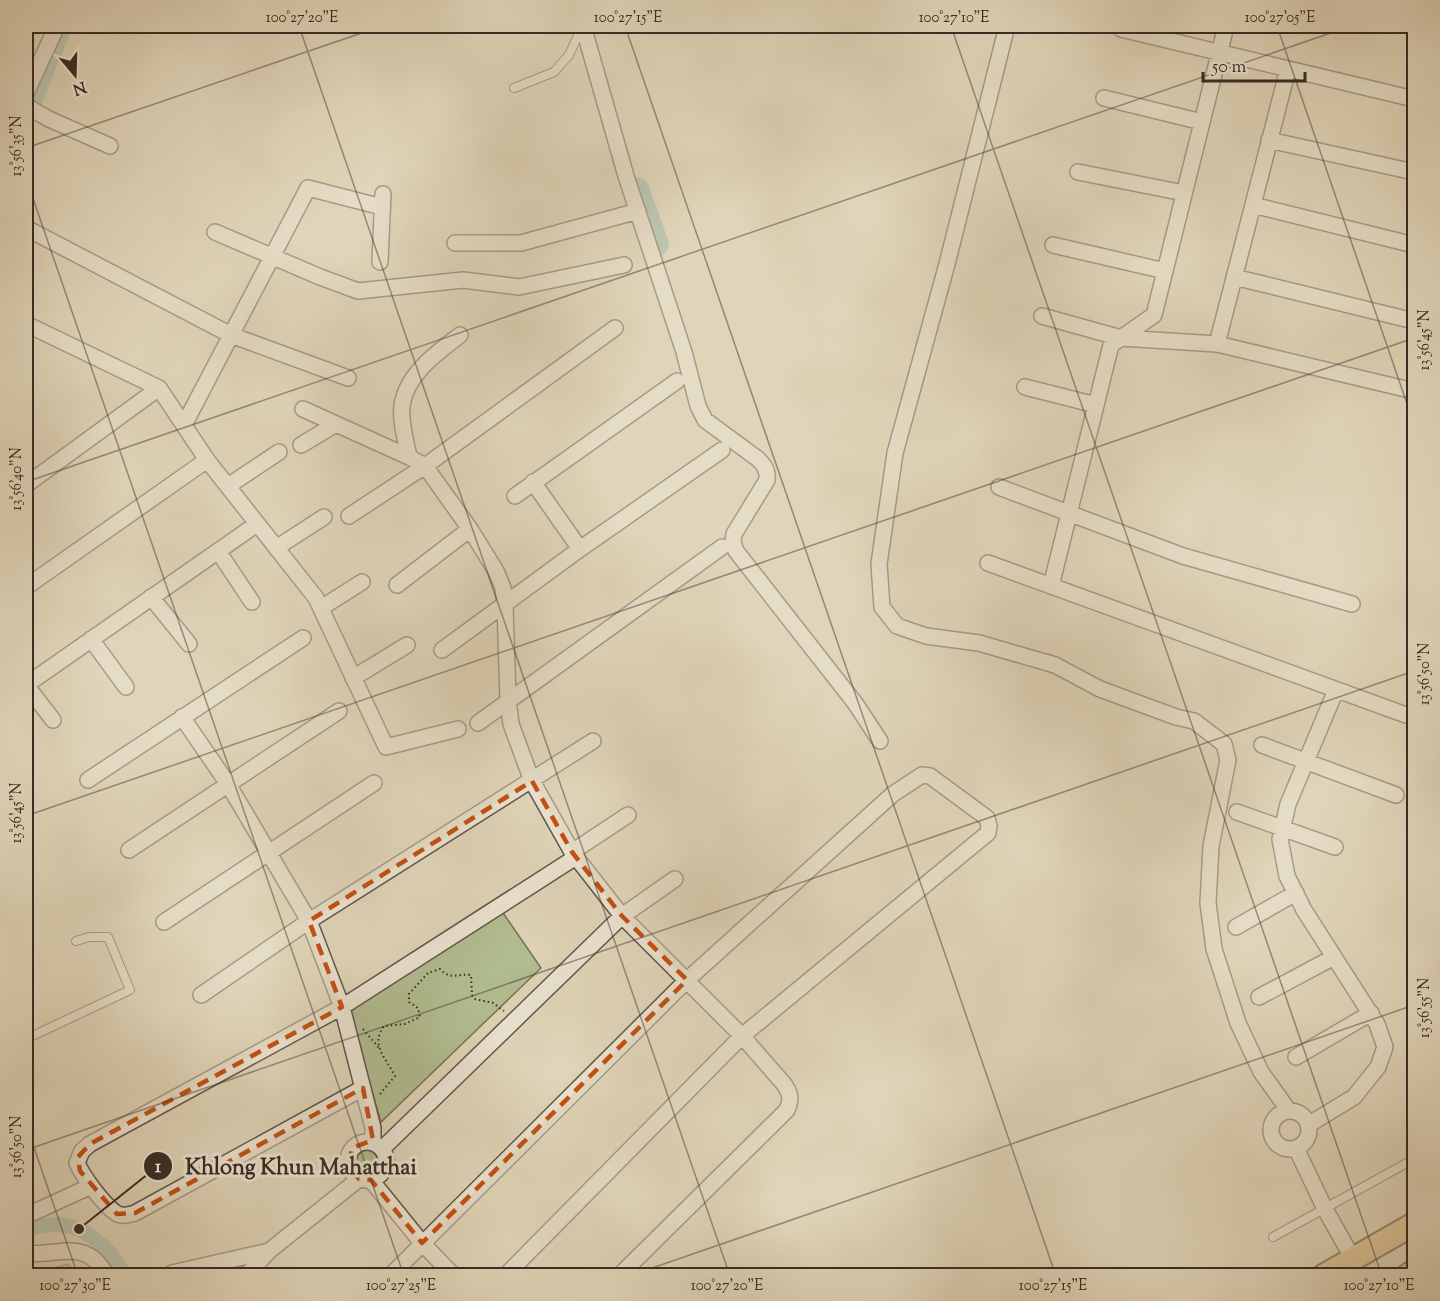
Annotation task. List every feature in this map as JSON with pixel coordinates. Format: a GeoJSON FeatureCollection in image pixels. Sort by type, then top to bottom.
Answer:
{"type":"FeatureCollection","features":[{"type":"Feature","properties":{"kind":"main road"},"geometry":{"type":"LineString","coordinates":[[1323,1275],[1414,1224]]}},
{"type":"Feature","properties":{"kind":"main road"},"geometry":{"type":"LineString","coordinates":[[1407,1275],[1414,1271]]}},
{"type":"Feature","properties":{"kind":"street"},"geometry":{"type":"LineString","coordinates":[[26,93],[57,26]]}},
{"type":"Feature","properties":{"kind":"street"},"geometry":{"type":"LineString","coordinates":[[583,26],[701,413],[711,425],[765,466],[767,474],[763,487],[734,534],[733,542],[736,551],[855,703],[880,741]]}},
{"type":"Feature","properties":{"kind":"street"},"geometry":{"type":"LineString","coordinates":[[1007,26],[950,252],[895,453],[879,564],[882,607],[897,626],[926,636],[979,643],[1054,665],[1100,689],[1176,717],[1194,721],[1224,744],[1228,760],[1211,846],[1209,892],[1214,949],[1238,1023],[1261,1072],[1289,1111],[1301,1115],[1308,1125],[1307,1138],[1296,1148],[1285,1149],[1275,1143],[1270,1132],[1277,1115],[1289,1111]]}},
{"type":"Feature","properties":{"kind":"street"},"geometry":{"type":"LineString","coordinates":[[1051,586],[1111,345],[1154,315],[1226,26]]}},
{"type":"Feature","properties":{"kind":"street"},"geometry":{"type":"LineString","coordinates":[[1120,29],[1414,99]]}},
{"type":"Feature","properties":{"kind":"street"},"geometry":{"type":"LineString","coordinates":[[1217,344],[1288,69]]}},
{"type":"Feature","properties":{"kind":"street"},"geometry":{"type":"LineString","coordinates":[[1104,98],[1202,122]]}},
{"type":"Feature","properties":{"kind":"street"},"geometry":{"type":"LineString","coordinates":[[26,106],[49,119],[110,146]]}},
{"type":"Feature","properties":{"kind":"street"},"geometry":{"type":"LineString","coordinates":[[1269,140],[1414,172]]}},
{"type":"Feature","properties":{"kind":"street"},"geometry":{"type":"LineString","coordinates":[[1078,172],[1184,193]]}},
{"type":"Feature","properties":{"kind":"street"},"geometry":{"type":"LineString","coordinates":[[184,425],[308,188],[382,200],[380,262]]}},
{"type":"Feature","properties":{"kind":"street"},"geometry":{"type":"LineString","coordinates":[[1252,206],[1414,245]]}},
{"type":"Feature","properties":{"kind":"street"},"geometry":{"type":"LineString","coordinates":[[455,243],[521,243],[638,211]]}},
{"type":"Feature","properties":{"kind":"street"},"geometry":{"type":"LineString","coordinates":[[26,228],[231,335],[348,378]]}},
{"type":"Feature","properties":{"kind":"street"},"geometry":{"type":"LineString","coordinates":[[214,232],[320,278],[358,291],[463,280],[519,287],[624,265]]}},
{"type":"Feature","properties":{"kind":"street"},"geometry":{"type":"LineString","coordinates":[[1053,245],[1165,271]]}},
{"type":"Feature","properties":{"kind":"street"},"geometry":{"type":"LineString","coordinates":[[1234,277],[1414,321]]}},
{"type":"Feature","properties":{"kind":"street"},"geometry":{"type":"LineString","coordinates":[[1042,316],[1121,338],[1217,344],[1414,391]]}},
{"type":"Feature","properties":{"kind":"street"},"geometry":{"type":"LineString","coordinates":[[26,324],[159,388],[207,460],[316,598],[386,747],[458,729]]}},
{"type":"Feature","properties":{"kind":"street"},"geometry":{"type":"LineString","coordinates":[[349,516],[425,466],[615,328]]}},
{"type":"Feature","properties":{"kind":"street"},"geometry":{"type":"LineString","coordinates":[[409,457],[402,413],[405,394],[421,368],[460,334]]}},
{"type":"Feature","properties":{"kind":"street"},"geometry":{"type":"LineString","coordinates":[[515,496],[677,381]]}},
{"type":"Feature","properties":{"kind":"street"},"geometry":{"type":"LineString","coordinates":[[1025,387],[1096,405]]}},
{"type":"Feature","properties":{"kind":"street"},"geometry":{"type":"LineString","coordinates":[[26,485],[159,388]]}},
{"type":"Feature","properties":{"kind":"street"},"geometry":{"type":"LineString","coordinates":[[303,409],[425,466],[470,529],[496,570],[503,588],[506,604],[508,700],[511,724],[532,781],[574,855],[622,916],[742,1036],[789,1092],[791,1101],[787,1110],[618,1275]]}},
{"type":"Feature","properties":{"kind":"street"},"geometry":{"type":"LineString","coordinates":[[301,445],[336,424]]}},
{"type":"Feature","properties":{"kind":"street"},"geometry":{"type":"LineString","coordinates":[[442,650],[580,549],[722,450]]}},
{"type":"Feature","properties":{"kind":"street"},"geometry":{"type":"LineString","coordinates":[[228,486],[279,452]]}},
{"type":"Feature","properties":{"kind":"street"},"geometry":{"type":"LineString","coordinates":[[26,587],[207,460]]}},
{"type":"Feature","properties":{"kind":"street"},"geometry":{"type":"LineString","coordinates":[[533,482],[580,549]]}},
{"type":"Feature","properties":{"kind":"street"},"geometry":{"type":"LineString","coordinates":[[999,487],[1184,556],[1352,604]]}},
{"type":"Feature","properties":{"kind":"street"},"geometry":{"type":"LineString","coordinates":[[276,548],[324,517]]}},
{"type":"Feature","properties":{"kind":"street"},"geometry":{"type":"LineString","coordinates":[[53,720],[26,685],[257,524]]}},
{"type":"Feature","properties":{"kind":"street"},"geometry":{"type":"LineString","coordinates":[[397,585],[470,529]]}},
{"type":"Feature","properties":{"kind":"street"},"geometry":{"type":"LineString","coordinates":[[478,723],[722,547]]}},
{"type":"Feature","properties":{"kind":"street"},"geometry":{"type":"LineString","coordinates":[[218,551],[252,602]]}},
{"type":"Feature","properties":{"kind":"street"},"geometry":{"type":"LineString","coordinates":[[988,563],[1406,715]]}},
{"type":"Feature","properties":{"kind":"street"},"geometry":{"type":"LineString","coordinates":[[321,608],[362,582]]}},
{"type":"Feature","properties":{"kind":"street"},"geometry":{"type":"LineString","coordinates":[[151,597],[189,644]]}},
{"type":"Feature","properties":{"kind":"street"},"geometry":{"type":"LineString","coordinates":[[88,780],[303,638]]}},
{"type":"Feature","properties":{"kind":"street"},"geometry":{"type":"LineString","coordinates":[[91,639],[126,687]]}},
{"type":"Feature","properties":{"kind":"street"},"geometry":{"type":"LineString","coordinates":[[353,678],[407,645]]}},
{"type":"Feature","properties":{"kind":"street"},"geometry":{"type":"LineString","coordinates":[[1308,1125],[1354,1097],[1378,1067],[1385,1047],[1371,1013],[1334,957],[1287,876],[1280,839],[1288,804],[1336,690]]}},
{"type":"Feature","properties":{"kind":"street"},"geometry":{"type":"LineString","coordinates":[[129,849],[339,711]]}},
{"type":"Feature","properties":{"kind":"street"},"geometry":{"type":"LineString","coordinates":[[182,717],[228,784],[309,921],[342,1007],[378,1145],[387,1159],[384,1170],[376,1178],[365,1180],[269,1251],[246,1275]]}},
{"type":"Feature","properties":{"kind":"street"},"geometry":{"type":"LineString","coordinates":[[201,995],[309,921],[592,741]]}},
{"type":"Feature","properties":{"kind":"street"},"geometry":{"type":"LineString","coordinates":[[1262,745],[1395,795]]}},
{"type":"Feature","properties":{"kind":"street"},"geometry":{"type":"LineString","coordinates":[[390,1275],[687,980],[893,794],[922,775],[936,780],[987,818],[989,826],[987,833],[742,1036],[505,1275]]}},
{"type":"Feature","properties":{"kind":"street"},"geometry":{"type":"LineString","coordinates":[[164,922],[374,783]]}},
{"type":"Feature","properties":{"kind":"street"},"geometry":{"type":"LineString","coordinates":[[1237,812],[1335,847]]}},
{"type":"Feature","properties":{"kind":"street"},"geometry":{"type":"LineString","coordinates":[[363,1088],[135,1213],[125,1216],[117,1214],[91,1186],[77,1163],[82,1151],[342,1007],[574,855],[628,814]]}},
{"type":"Feature","properties":{"kind":"street"},"geometry":{"type":"LineString","coordinates":[[454,1275],[365,1180],[349,1168],[349,1154],[358,1143],[378,1145],[516,1019],[622,916],[675,879]]}},
{"type":"Feature","properties":{"kind":"street"},"geometry":{"type":"LineString","coordinates":[[1236,927],[1296,893]]}},
{"type":"Feature","properties":{"kind":"street"},"geometry":{"type":"LineString","coordinates":[[1259,997],[1334,957]]}},
{"type":"Feature","properties":{"kind":"street"},"geometry":{"type":"LineString","coordinates":[[1296,1057],[1371,1013]]}},
{"type":"Feature","properties":{"kind":"street"},"geometry":{"type":"LineString","coordinates":[[1296,1148],[1325,1209],[1353,1259]]}},
{"type":"Feature","properties":{"kind":"street"},"geometry":{"type":"LineString","coordinates":[[26,1216],[91,1186]]}},
{"type":"Feature","properties":{"kind":"street"},"geometry":{"type":"LineString","coordinates":[[26,1253],[69,1249],[87,1254],[107,1275]]}},
{"type":"Feature","properties":{"kind":"street"},"geometry":{"type":"LineString","coordinates":[[172,1273],[269,1251]]}},
{"type":"Feature","properties":{"kind":"lane"},"geometry":{"type":"LineString","coordinates":[[514,88],[554,72],[569,55],[583,26]]}},
{"type":"Feature","properties":{"kind":"lane"},"geometry":{"type":"LineString","coordinates":[[26,1040],[130,990],[108,937],[89,937],[76,941]]}},
{"type":"Feature","properties":{"kind":"lane"},"geometry":{"type":"LineString","coordinates":[[1273,1237],[1414,1159]]}},
{"type":"Feature","properties":{"kind":"path"},"geometry":{"type":"LineString","coordinates":[[367,1105],[383,1092],[394,1076],[378,1043],[378,1034],[384,1026],[405,1024],[420,1017],[418,1008],[409,1002],[409,994],[428,973],[440,969],[454,978],[471,975],[472,995],[475,999],[493,1003],[516,1019]]}},
{"type":"Feature","properties":{"kind":"highlighted area"},"geometry":{"type":"Polygon","coordinates":[[[532,781],[572,852],[622,916],[687,980],[422,1243],[371,1180],[359,1179],[349,1168],[352,1148],[373,1140],[363,1088],[135,1213],[117,1214],[80,1171],[78,1157],[90,1144],[342,1007],[309,921],[532,781]]]}},
{"type":"Feature","properties":{"kind":"green space"},"geometry":{"type":"Polygon","coordinates":[[[501,910],[541,968],[381,1122],[348,1012],[501,910]]]}},
{"type":"Feature","properties":{"kind":"green space"},"geometry":{"type":"Polygon","coordinates":[[[367,1150],[375,1153],[378,1161],[375,1169],[367,1172],[359,1169],[356,1161],[359,1153],[367,1150]]]}},
{"type":"Feature","properties":{"kind":"water"},"geometry":{"type":"Polygon","coordinates":[[[67,1264],[81,1275],[26,1275],[26,1271],[41,1272],[67,1264]]]}},
{"type":"Feature","properties":{"kind":"waterway"},"geometry":{"type":"LineString","coordinates":[[26,122],[65,26]]}},
{"type":"Feature","properties":{"kind":"waterway"},"geometry":{"type":"LineString","coordinates":[[637,189],[657,244]]}},
{"type":"Feature","properties":{"kind":"waterway"},"geometry":{"type":"LineString","coordinates":[[26,1230],[61,1225],[84,1232],[104,1247],[125,1276]]}},
{"type":"Feature","properties":{"kind":"place","name":"Khlong Khun Mahatthai"},"geometry":{"type":"Point","coordinates":[79,1229]}}]}
